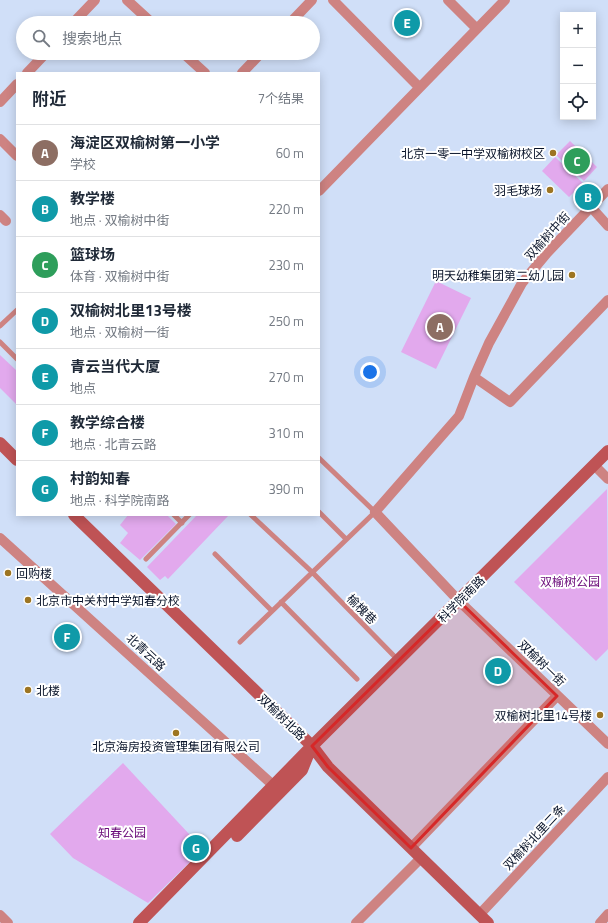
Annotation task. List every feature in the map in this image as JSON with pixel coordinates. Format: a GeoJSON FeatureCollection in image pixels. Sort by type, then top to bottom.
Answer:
{"type":"FeatureCollection","features":[{"type":"Feature","properties":{"kind":"street"},"geometry":{"type":"LineString","coordinates":[[80,16],[95,0]]}},
{"type":"Feature","properties":{"kind":"street"},"geometry":{"type":"LineString","coordinates":[[127,0],[144,16]]}},
{"type":"Feature","properties":{"kind":"street"},"geometry":{"type":"LineString","coordinates":[[297,16],[312,0]]}},
{"type":"Feature","properties":{"kind":"street"},"geometry":{"type":"LineString","coordinates":[[333,0],[419,87]]}},
{"type":"Feature","properties":{"kind":"street"},"geometry":{"type":"LineString","coordinates":[[448,0],[476,28]]}},
{"type":"Feature","properties":{"kind":"street"},"geometry":{"type":"LineString","coordinates":[[321,185],[505,0]]}},
{"type":"Feature","properties":{"kind":"street"},"geometry":{"type":"LineString","coordinates":[[28,72],[39,60]]}},
{"type":"Feature","properties":{"kind":"street"},"geometry":{"type":"LineString","coordinates":[[191,60],[204,72]]}},
{"type":"Feature","properties":{"kind":"street"},"geometry":{"type":"LineString","coordinates":[[243,72],[254,60]]}},
{"type":"Feature","properties":{"kind":"street"},"geometry":{"type":"LineString","coordinates":[[0,102],[16,85]]}},
{"type":"Feature","properties":{"kind":"street"},"geometry":{"type":"LineString","coordinates":[[0,139],[16,155]]}},
{"type":"Feature","properties":{"kind":"street","name":"双榆树中街"},"geometry":{"type":"LineString","coordinates":[[375,512],[459,416],[489,343],[522,283],[547,253],[608,189]]}},
{"type":"Feature","properties":{"kind":"street"},"geometry":{"type":"LineString","coordinates":[[591,207],[608,226]]}},
{"type":"Feature","properties":{"kind":"street"},"geometry":{"type":"LineString","coordinates":[[474,377],[510,402],[608,300]]}},
{"type":"Feature","properties":{"kind":"street"},"geometry":{"type":"LineString","coordinates":[[0,443],[16,459]]}},
{"type":"Feature","properties":{"kind":"street","name":"科学院南路"},"geometry":{"type":"LineString","coordinates":[[139,923],[312,746],[608,451]]}},
{"type":"Feature","properties":{"kind":"street"},"geometry":{"type":"LineString","coordinates":[[594,465],[608,479]]}},
{"type":"Feature","properties":{"kind":"street","name":"双榆树一街"},"geometry":{"type":"LineString","coordinates":[[375,512],[459,601],[608,744]]}},
{"type":"Feature","properties":{"kind":"street","name":"双榆树北路"},"geometry":{"type":"LineString","coordinates":[[75,516],[312,746],[328,767],[483,919]]}},
{"type":"Feature","properties":{"kind":"street","name":"北青云路"},"geometry":{"type":"LineString","coordinates":[[0,538],[274,786]]}},
{"type":"Feature","properties":{"kind":"street"},"geometry":{"type":"LineString","coordinates":[[411,848],[558,696]]}},
{"type":"Feature","properties":{"kind":"street","name":"科学院南路"},"geometry":{"type":"LineString","coordinates":[[151,923],[302,770],[312,746]]}},
{"type":"Feature","properties":{"kind":"street","name":"双榆树北里二条"},"geometry":{"type":"LineString","coordinates":[[483,919],[608,777]]}},
{"type":"Feature","properties":{"kind":"street"},"geometry":{"type":"LineString","coordinates":[[356,923],[421,858]]}},
{"type":"Feature","properties":{"kind":"street"},"geometry":{"type":"LineString","coordinates":[[600,923],[608,914]]}},
{"type":"Feature","properties":{"kind":"street"},"geometry":{"type":"LineString","coordinates":[[0,915],[8,923]]}},
{"type":"Feature","properties":{"kind":"lane"},"geometry":{"type":"LineString","coordinates":[[0,326],[16,311]]}},
{"type":"Feature","properties":{"kind":"lane"},"geometry":{"type":"LineString","coordinates":[[0,342],[16,358]]}},
{"type":"Feature","properties":{"kind":"lane"},"geometry":{"type":"LineString","coordinates":[[240,642],[375,512],[320,459]]}},
{"type":"Feature","properties":{"kind":"lane"},"geometry":{"type":"LineString","coordinates":[[320,513],[346,539]]}},
{"type":"Feature","properties":{"kind":"lane"},"geometry":{"type":"LineString","coordinates":[[175,516],[182,523]]}},
{"type":"Feature","properties":{"kind":"lane"},"geometry":{"type":"LineString","coordinates":[[146,559],[188,516]]}},
{"type":"Feature","properties":{"kind":"lane","name":"榆槐巷"},"geometry":{"type":"LineString","coordinates":[[252,516],[312,572],[399,660]]}},
{"type":"Feature","properties":{"kind":"lane"},"geometry":{"type":"LineString","coordinates":[[215,554],[272,611]]}},
{"type":"Feature","properties":{"kind":"lane"},"geometry":{"type":"LineString","coordinates":[[281,602],[357,679]]}},
{"type":"Feature","properties":{"kind":"highlighted area"},"geometry":{"type":"Polygon","coordinates":[[[459,601],[557,696],[411,848],[328,767],[312,746],[459,601]]]}},
{"type":"Feature","properties":{"kind":"green space"},"geometry":{"type":"Polygon","coordinates":[[[570,141],[597,167],[584,181],[556,155],[570,141]]]}},
{"type":"Feature","properties":{"kind":"green space"},"geometry":{"type":"Polygon","coordinates":[[[555,157],[583,183],[569,197],[542,171],[555,157]]]}},
{"type":"Feature","properties":{"kind":"green space"},"geometry":{"type":"Polygon","coordinates":[[[436,281],[471,298],[436,369],[401,352],[436,281]]]}},
{"type":"Feature","properties":{"kind":"green space"},"geometry":{"type":"Polygon","coordinates":[[[0,355],[16,370],[16,404],[0,388],[0,355]]]}},
{"type":"Feature","properties":{"kind":"green space","name":"双榆树公园"},"geometry":{"type":"Polygon","coordinates":[[[607,489],[608,649],[596,661],[514,582],[607,489]]]}},
{"type":"Feature","properties":{"kind":"green space"},"geometry":{"type":"Polygon","coordinates":[[[127,516],[168,516],[176,524],[140,560],[120,543],[128,533],[120,525],[127,516]]]}},
{"type":"Feature","properties":{"kind":"green space"},"geometry":{"type":"Polygon","coordinates":[[[196,516],[228,516],[168,579],[165,576],[160,580],[147,567],[196,516]]]}},
{"type":"Feature","properties":{"kind":"green space","name":"知春公园"},"geometry":{"type":"Polygon","coordinates":[[[123,763],[203,849],[148,903],[73,858],[50,834],[123,763]]]}},
{"type":"Feature","properties":{"kind":"place","name":"青云当代大厦"},"geometry":{"type":"Point","coordinates":[407,23]}},
{"type":"Feature","properties":{"kind":"place","name":"北京一零一中学双榆树校区"},"geometry":{"type":"Point","coordinates":[553,153]}},
{"type":"Feature","properties":{"kind":"place","name":"篮球场"},"geometry":{"type":"Point","coordinates":[577,161]}},
{"type":"Feature","properties":{"kind":"place","name":"羽毛球场"},"geometry":{"type":"Point","coordinates":[550,190]}},
{"type":"Feature","properties":{"kind":"place","name":"教学楼"},"geometry":{"type":"Point","coordinates":[588,197]}},
{"type":"Feature","properties":{"kind":"place","name":"明天幼稚集团第二幼儿园"},"geometry":{"type":"Point","coordinates":[572,275]}},
{"type":"Feature","properties":{"kind":"place","name":"海淀区双榆树第一小学"},"geometry":{"type":"Point","coordinates":[440,327]}},
{"type":"Feature","properties":{"kind":"place","name":"回购楼"},"geometry":{"type":"Point","coordinates":[8,573]}},
{"type":"Feature","properties":{"kind":"place","name":"北京市中关村中学知春分校"},"geometry":{"type":"Point","coordinates":[28,600]}},
{"type":"Feature","properties":{"kind":"place","name":"教学综合楼"},"geometry":{"type":"Point","coordinates":[67,637]}},
{"type":"Feature","properties":{"kind":"place","name":"双榆树北里13号楼"},"geometry":{"type":"Point","coordinates":[498,671]}},
{"type":"Feature","properties":{"kind":"place","name":"北楼"},"geometry":{"type":"Point","coordinates":[28,690]}},
{"type":"Feature","properties":{"kind":"place","name":"双榆树北里14号楼"},"geometry":{"type":"Point","coordinates":[600,715]}},
{"type":"Feature","properties":{"kind":"place","name":"北京海房投资管理集团有限公司"},"geometry":{"type":"Point","coordinates":[176,733]}},
{"type":"Feature","properties":{"kind":"place","name":"村韵知春"},"geometry":{"type":"Point","coordinates":[196,848]}}]}
